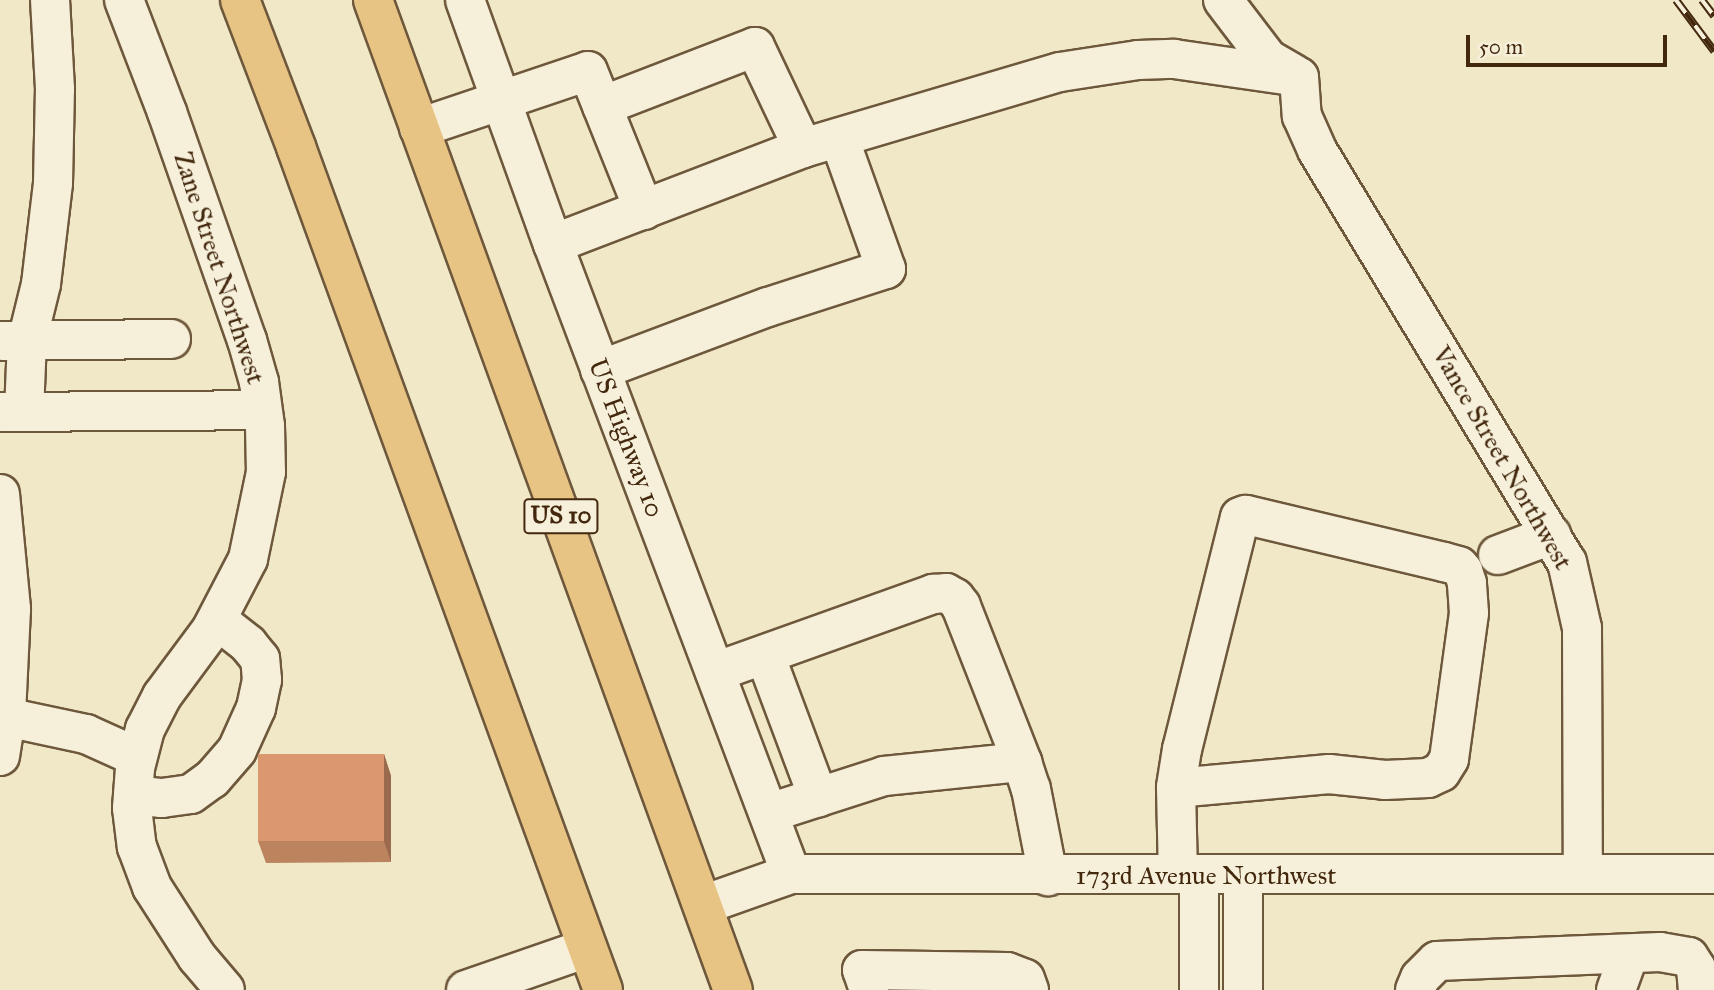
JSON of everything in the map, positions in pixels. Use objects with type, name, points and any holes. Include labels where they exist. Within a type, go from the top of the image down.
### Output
[{"type":"highway","points":[[240,0],[603,990]]},
{"type":"highway","name":"US 10","points":[[373,0],[733,990]]},
{"type":"street","points":[[50,0],[55,89],[53,183],[41,285],[13,341],[12,412],[262,410]]},
{"type":"street","name":"Zane Street Northwest","points":[[124,0],[167,112],[247,340],[262,410],[266,472],[248,559],[218,620],[162,696],[145,729],[137,757],[133,795],[137,848],[152,887],[197,957],[225,990]]},
{"type":"street","name":"US Highway 10","points":[[465,0],[600,370],[791,873]]},
{"type":"street","points":[[1223,0],[1268,59],[1299,77]]},
{"type":"street","points":[[602,106],[755,47],[803,148]]},
{"type":"street","points":[[553,244],[803,148],[1016,84],[1090,66],[1174,59],[1299,77]]},
{"type":"street","points":[[419,128],[588,71],[644,209]]},
{"type":"street","name":"Vance Street Northwest","points":[[1299,77],[1302,116],[1318,150],[1567,562],[1583,628],[1583,874]]},
{"type":"street","points":[[600,370],[768,307],[887,269],[839,138]]},
{"type":"street","points":[[13,341],[171,339]]},
{"type":"street","points":[[0,494],[11,609],[6,717],[0,757]]},
{"type":"street","points":[[1199,990],[1188,874],[1175,788],[1182,749],[1240,517],[1245,515],[1477,560],[1551,535]]},
{"type":"street","points":[[1175,788],[1329,774],[1385,780],[1428,778],[1441,772],[1449,759],[1469,613],[1467,583],[1477,560]]},
{"type":"street","points":[[715,672],[933,594],[946,593],[955,598],[961,606],[1031,789],[1048,876]]},
{"type":"street","points":[[133,795],[162,798],[191,794],[212,779],[242,740],[257,708],[262,680],[260,659],[248,644],[218,620]]},
{"type":"street","points":[[765,655],[818,797]]},
{"type":"street","points":[[6,717],[86,734],[137,757]]},
{"type":"street","points":[[769,813],[884,776],[994,762],[1021,762]]},
{"type":"street","name":"173rd Avenue Northwest","points":[[703,905],[791,873],[1048,876],[1714,874]]},
{"type":"street","points":[[1243,876],[1243,990]]},
{"type":"street","points":[[466,990],[587,948]]},
{"type":"street","points":[[1415,990],[1420,978],[1437,961],[1497,974],[1660,952],[1689,957],[1696,968],[1698,990]]},
{"type":"street","points":[[1616,990],[1629,955]]},
{"type":"street","points":[[869,990],[862,970],[947,981],[1007,972],[1025,979],[1029,990]]},
{"type":"building","points":[[258,754],[384,754],[384,841],[258,841]]},
{"type":"railway","points":[[1676,0],[1714,51]]},
{"type":"railway","points":[[1702,0],[1714,16]]}]
